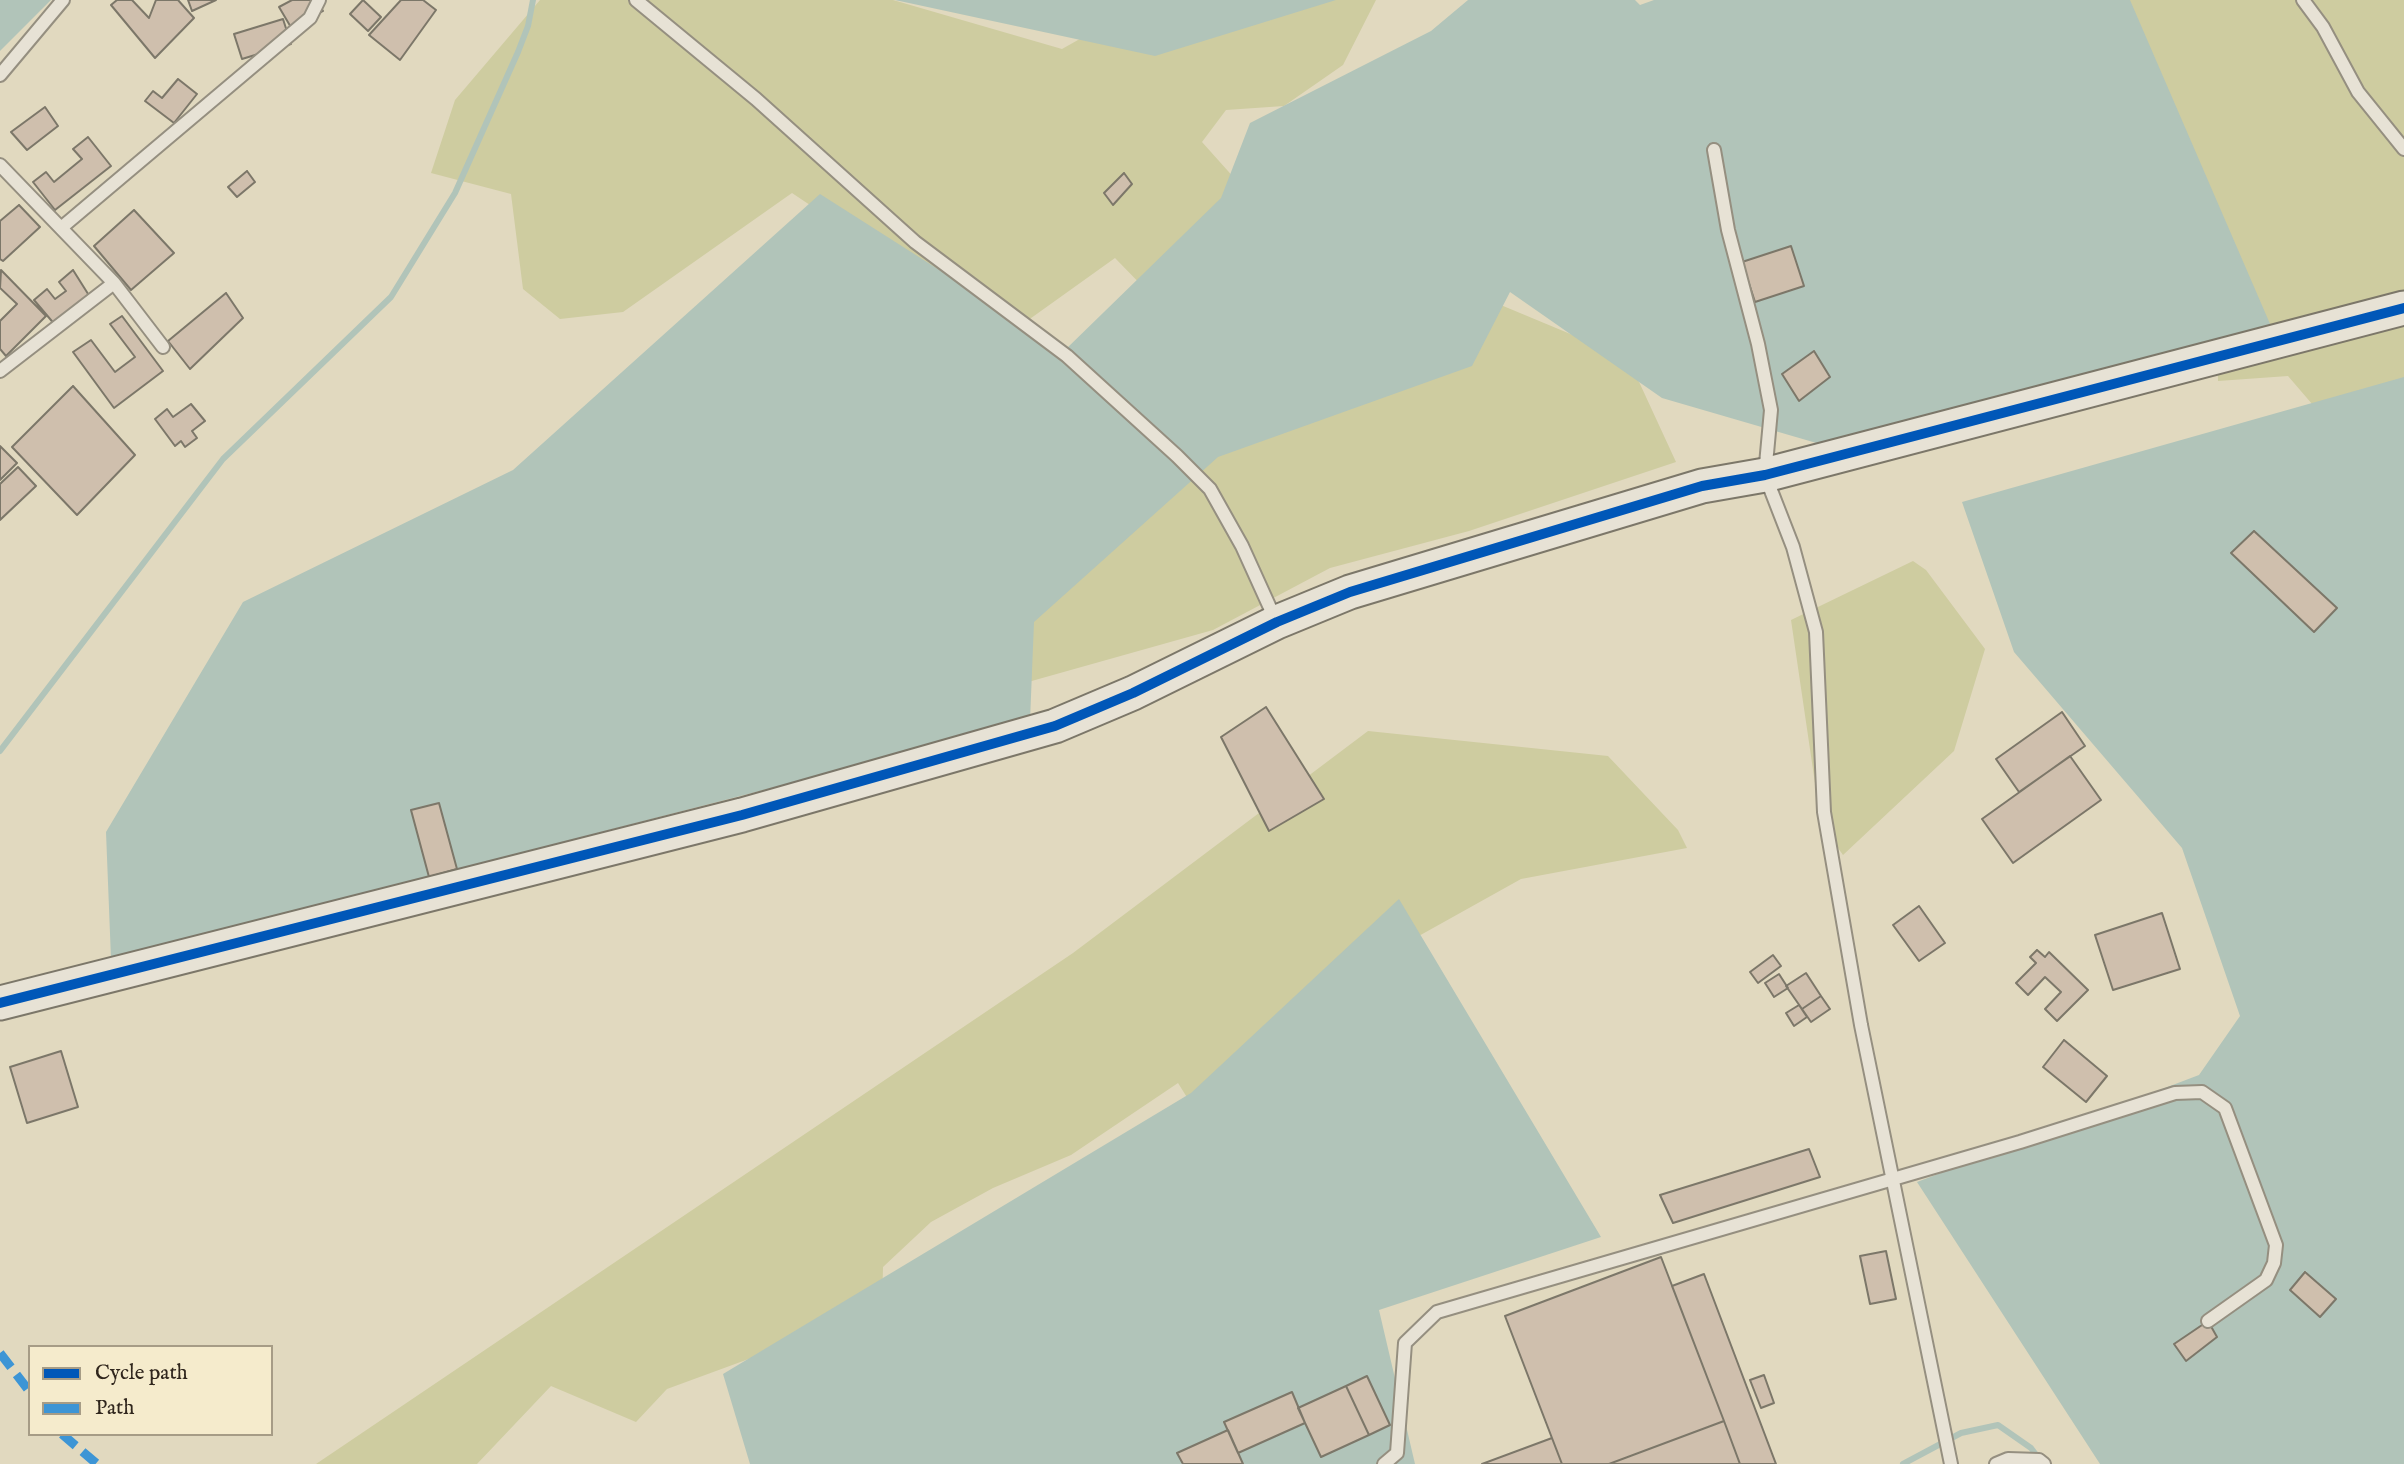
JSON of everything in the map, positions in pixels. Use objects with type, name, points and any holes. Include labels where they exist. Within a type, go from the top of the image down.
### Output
[{"type":"street","points":[[0,1003],[742,814],[1055,726],[1133,692],[1276,622],[1350,592],[1702,486],[1765,475],[2404,308]]},
{"type":"lane","points":[[0,75],[63,0]]},
{"type":"lane","points":[[61,228],[310,18],[319,0]]},
{"type":"lane","points":[[636,0],[756,99],[835,174],[915,242],[1067,356],[1177,456],[1210,489],[1242,546],[1276,622]]},
{"type":"lane","points":[[2303,0],[2323,27],[2358,92],[2404,149]]},
{"type":"lane","points":[[1714,150],[1728,230],[1758,344],[1771,410],[1765,475],[1793,547],[1816,632],[1824,812],[1893,1179],[1951,1464]]},
{"type":"lane","points":[[0,165],[114,282],[163,347]]},
{"type":"lane","points":[[0,370],[114,282]]},
{"type":"lane","points":[[1384,1464],[1397,1453],[1405,1343],[1437,1312],[1893,1179],[2175,1093],[2202,1093],[2225,1108],[2276,1245],[2274,1263],[2266,1280],[2208,1321]]},
{"type":"lane","points":[[1997,1464],[2008,1459],[2039,1460],[2044,1464]]},
{"type":"shaded area","points":[[0,0],[51,0],[0,51]]},
{"type":"shaded area","points":[[540,0],[893,0],[1062,49],[1149,0],[1376,0],[1343,65],[1284,106],[1226,110],[1202,142],[1364,323],[1484,298],[1628,358],[1676,462],[1469,531],[1330,568],[1213,630],[989,693],[1046,564],[1226,372],[1115,258],[1006,336],[792,193],[623,312],[560,319],[523,289],[511,194],[431,173],[455,100]]},
{"type":"shaded area","points":[[895,0],[1336,0],[1155,56]]},
{"type":"shaded area","points":[[1468,0],[1635,0],[1640,5],[1654,0],[2130,0],[2277,340],[1837,449],[1662,398],[1510,292],[1472,366],[1218,457],[1034,622],[1030,721],[111,959],[106,832],[243,602],[513,470],[820,194],[1065,350],[1221,198],[1250,123],[1431,31]]},
{"type":"shaded area","points":[[2072,0],[2404,0],[2404,511],[2288,376],[2218,381],[2217,329]]},
{"type":"shaded area","points":[[2404,377],[2404,1464],[2100,1464],[1917,1182],[2199,1075],[2240,1016],[2182,848],[2014,652],[1962,502]]},
{"type":"shaded area","points":[[1913,561],[1926,570],[1985,649],[1954,751],[1843,855],[1821,824],[1791,620]]},
{"type":"shaded area","points":[[1368,731],[1608,756],[1678,830],[1687,848],[1521,879],[1365,966],[1210,1134],[1178,1083],[1071,1155],[993,1188],[931,1222],[883,1267],[882,1310],[667,1389],[636,1422],[551,1386],[477,1464],[316,1464],[1073,953]]},
{"type":"shaded area","points":[[1399,899],[1601,1237],[1379,1310],[1415,1464],[750,1464],[723,1374],[1191,1093]]},
{"type":"building","points":[[117,0],[132,0],[149,18],[156,0],[178,0],[194,18],[155,58],[111,5]]},
{"type":"building","points":[[188,0],[216,0],[192,11]]},
{"type":"building","points":[[292,0],[316,0],[323,11],[292,29],[279,7]]},
{"type":"building","points":[[363,0],[381,17],[368,31],[350,14]]},
{"type":"building","points":[[401,0],[423,0],[436,10],[400,60],[369,35]]},
{"type":"building","points":[[283,19],[291,44],[242,59],[234,34]]},
{"type":"building","points":[[178,79],[197,94],[174,123],[145,101],[153,91],[162,98]]},
{"type":"building","points":[[45,107],[58,126],[27,150],[11,132]]},
{"type":"building","points":[[88,137],[111,166],[55,210],[33,182],[46,172],[54,182],[82,159],[73,149]]},
{"type":"building","points":[[247,171],[255,182],[237,197],[228,187]]},
{"type":"building","points":[[1124,173],[1132,184],[1113,205],[1104,193]]},
{"type":"building","points":[[19,205],[40,227],[3,261],[0,259],[0,221]]},
{"type":"building","points":[[134,210],[174,253],[131,290],[94,246]]},
{"type":"building","points":[[1791,246],[1804,286],[1755,302],[1742,262]]},
{"type":"building","points":[[1,270],[46,316],[6,356],[0,349],[0,321],[17,304],[0,288]]},
{"type":"building","points":[[73,270],[90,297],[56,326],[34,300],[47,289],[55,299],[66,291],[59,282]]},
{"type":"building","points":[[226,293],[243,318],[190,369],[168,341]]},
{"type":"building","points":[[122,316],[163,371],[114,408],[73,352],[91,340],[115,372],[135,357],[110,324]]},
{"type":"building","points":[[1814,351],[1830,377],[1799,401],[1782,374]]},
{"type":"building","points":[[73,386],[135,455],[77,515],[12,447]]},
{"type":"building","points":[[191,404],[205,421],[192,431],[197,438],[185,447],[181,441],[175,446],[155,419],[167,409],[173,417]]},
{"type":"building","points":[[0,446],[17,463],[0,480]]},
{"type":"building","points":[[18,467],[36,486],[0,520],[0,484]]},
{"type":"building","points":[[2254,531],[2337,608],[2314,632],[2231,553]]},
{"type":"building","points":[[1266,707],[1324,799],[1269,831],[1221,737]]},
{"type":"building","points":[[2062,712],[2085,746],[2019,792],[1996,759]]},
{"type":"building","points":[[2070,756],[2101,800],[2013,863],[1982,819]]},
{"type":"building","points":[[439,803],[457,869],[429,877],[411,810]]},
{"type":"building","points":[[1919,906],[1945,943],[1919,961],[1893,925]]},
{"type":"building","points":[[2162,913],[2180,969],[2113,990],[2095,935]]},
{"type":"building","points":[[2037,950],[2045,957],[2049,952],[2088,990],[2057,1021],[2045,1009],[2061,992],[2045,977],[2028,995],[2016,983],[2036,963],[2030,957]]},
{"type":"building","points":[[1773,955],[1781,966],[1758,983],[1750,972]]},
{"type":"building","points":[[1806,973],[1821,996],[1802,1009],[1786,986]]},
{"type":"building","points":[[1779,974],[1788,988],[1774,997],[1765,983]]},
{"type":"building","points":[[1821,996],[1830,1009],[1811,1022],[1802,1009]]},
{"type":"building","points":[[1799,1005],[1807,1017],[1794,1026],[1786,1013]]},
{"type":"building","points":[[2064,1040],[2107,1076],[2086,1102],[2043,1067]]},
{"type":"building","points":[[61,1051],[78,1107],[27,1123],[10,1067]]},
{"type":"building","points":[[1809,1149],[1820,1177],[1673,1223],[1660,1195]]},
{"type":"building","points":[[1886,1251],[1896,1299],[1870,1304],[1860,1256]]},
{"type":"building","points":[[1661,1257],[1724,1421],[1609,1464],[1562,1464],[1505,1316]]},
{"type":"building","points":[[2305,1272],[2336,1299],[2320,1317],[2290,1290]]},
{"type":"building","points":[[1704,1274],[1776,1464],[1740,1464],[1672,1286]]},
{"type":"building","points":[[2208,1321],[2217,1337],[2186,1361],[2174,1344]]},
{"type":"building","points":[[1764,1375],[1774,1403],[1761,1408],[1750,1380]]},
{"type":"building","points":[[1367,1376],[1390,1425],[1369,1435],[1346,1386]]},
{"type":"building","points":[[1346,1386],[1369,1435],[1321,1457],[1298,1408]]},
{"type":"building","points":[[1292,1392],[1305,1423],[1238,1453],[1224,1422]]},
{"type":"building","points":[[1724,1421],[1740,1464],[1609,1464]]},
{"type":"building","points":[[1228,1430],[1243,1464],[1183,1464],[1177,1453]]},
{"type":"building","points":[[1552,1438],[1562,1464],[1482,1464]]},
{"type":"waterway","points":[[0,751],[223,459],[391,297],[455,193],[518,52],[528,26],[533,0]]},
{"type":"waterway","points":[[1903,1464],[1961,1433],[1998,1425],[2031,1448],[2040,1460]]},
{"type":"marked path","points":[[0,1353],[28,1389]]},
{"type":"marked path","points":[[64,1436],[97,1464]]},
{"type":"cycle path","points":[[0,1003],[742,815],[1055,726],[1133,693],[1277,622],[1350,592],[1702,486],[1765,475],[2404,308]]}]
